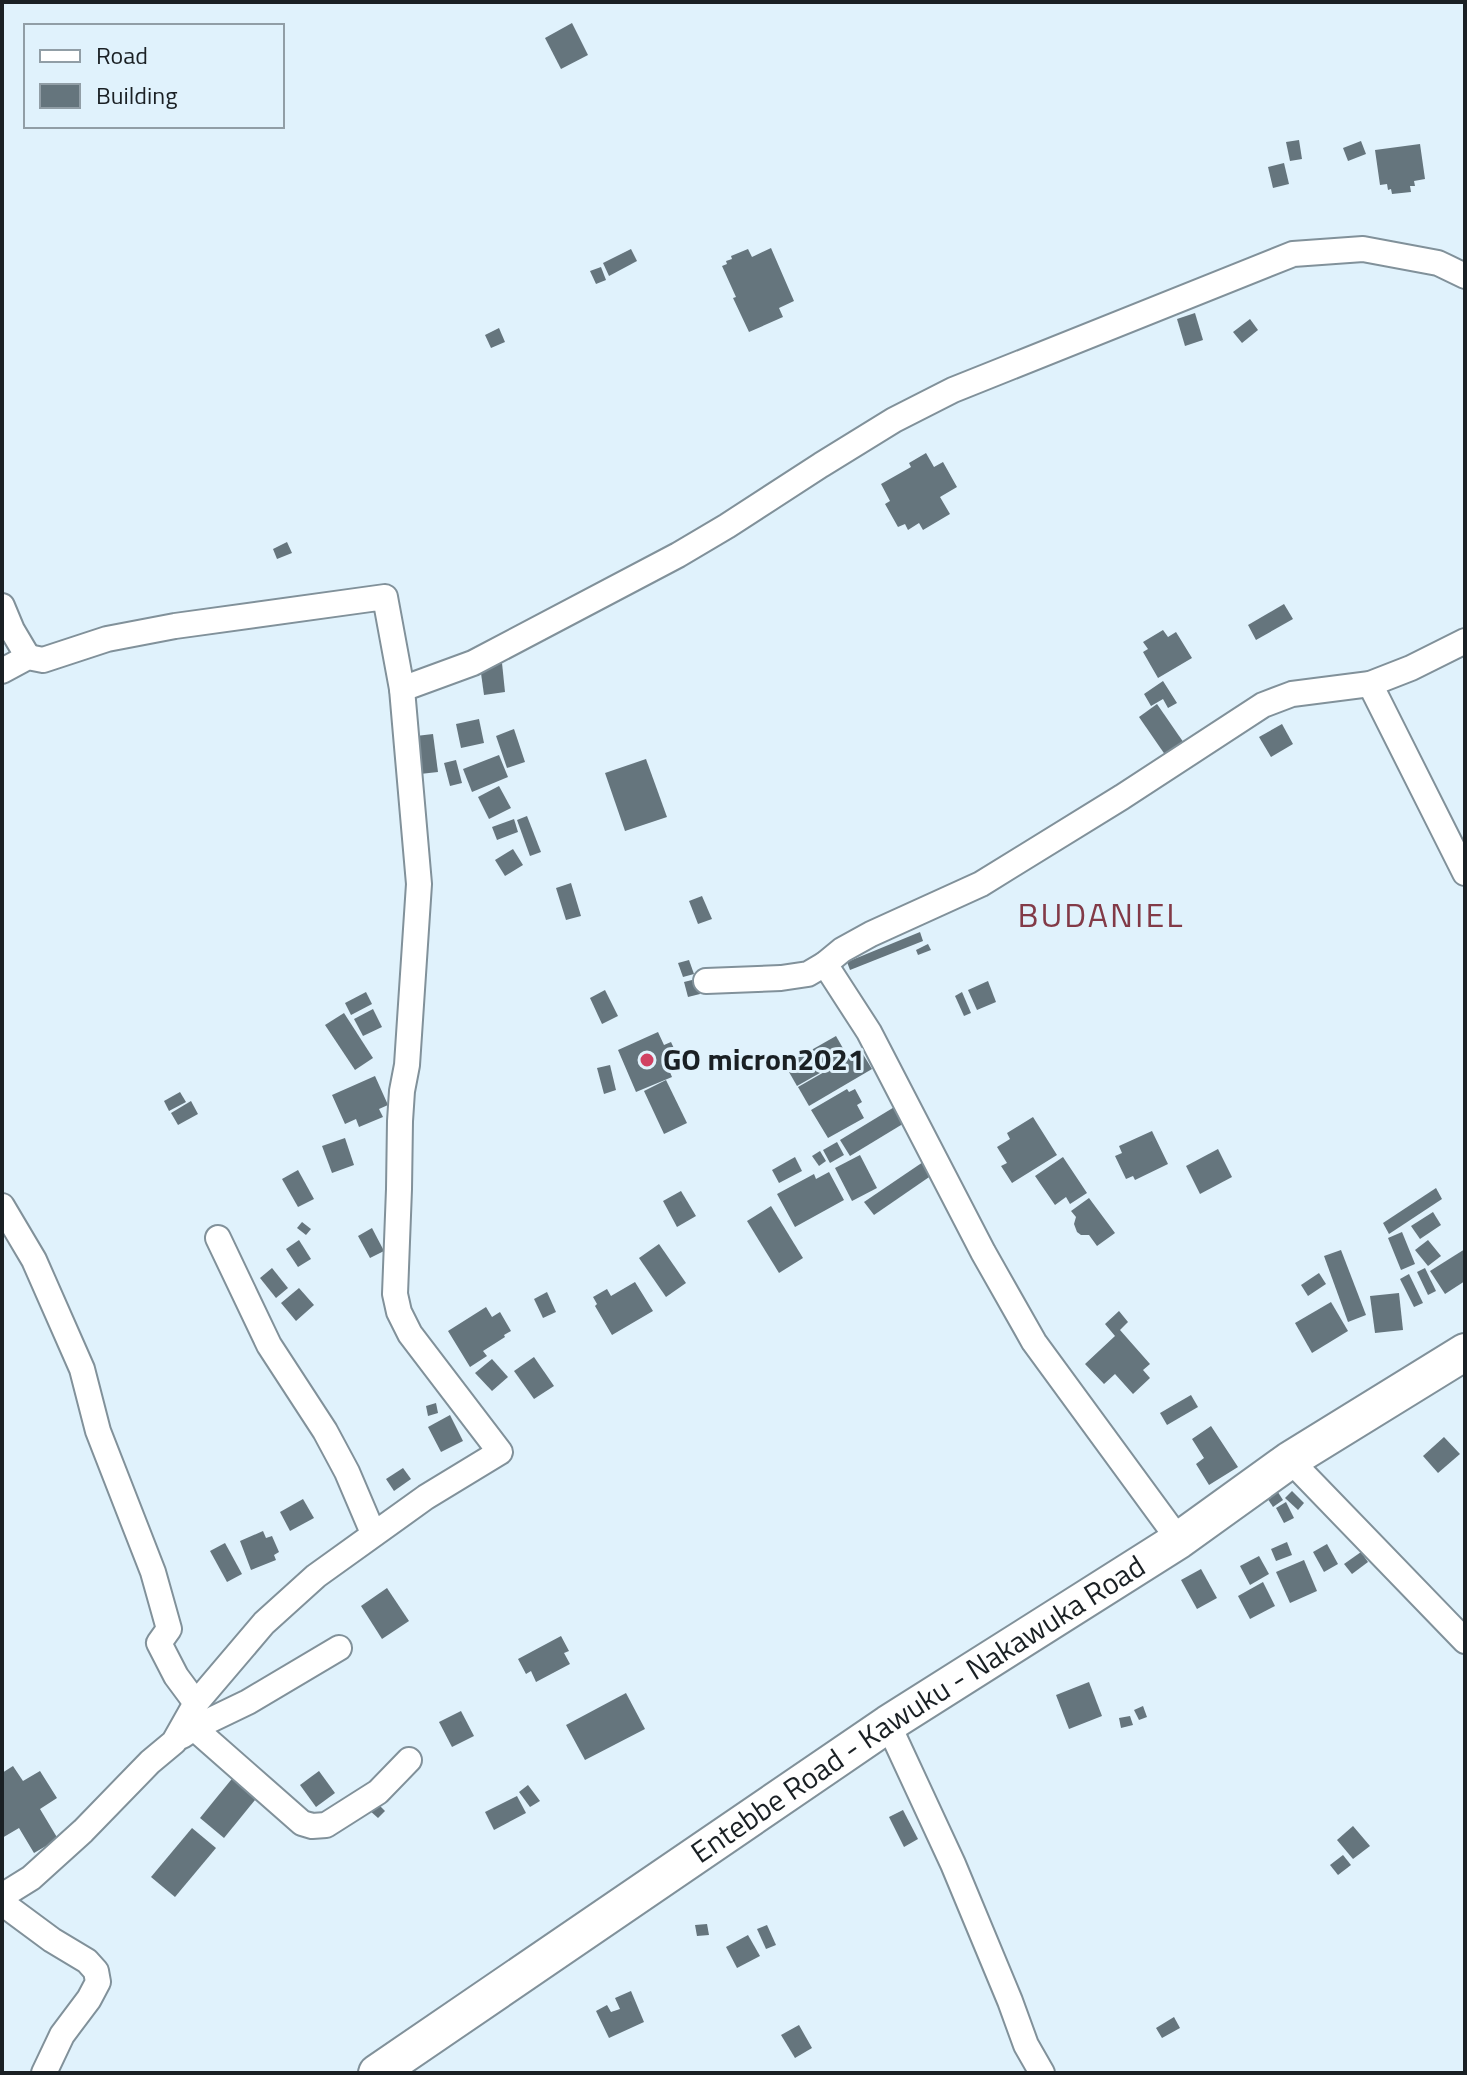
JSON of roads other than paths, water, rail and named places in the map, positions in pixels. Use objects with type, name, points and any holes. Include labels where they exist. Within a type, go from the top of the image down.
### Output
[{"type":"main road","name":"Entebbe Road - Kawuku - Nakawuka Road","points":[[377,2073],[888,1724],[1179,1540],[1290,1460],[1465,1352]]},
{"type":"street","points":[[402,689],[473,663],[642,575],[727,526],[894,420],[953,390],[1280,259],[1293,254],[1363,249],[1438,263],[1465,276]]},
{"type":"street","points":[[2,671],[28,657],[43,660],[107,639],[175,626],[385,597],[402,689],[419,884],[407,1065],[400,1121],[395,1294],[399,1312],[410,1334],[500,1452],[448,1482],[316,1576],[264,1623],[196,1703],[174,1742]]},
{"type":"street","points":[[2,606],[28,657]]},
{"type":"street","points":[[706,981],[808,974],[871,934],[981,884],[1263,705],[1292,694],[1370,684],[1465,641]]},
{"type":"street","points":[[1370,684],[1465,873]]},
{"type":"street","points":[[825,964],[869,1032],[1006,1295],[1034,1342],[1179,1540]]},
{"type":"street","points":[[2,1206],[34,1260],[82,1369],[98,1431],[153,1572],[169,1629],[159,1643],[176,1676],[196,1703]]},
{"type":"street","points":[[218,1238],[269,1345],[325,1431],[347,1472],[373,1533]]},
{"type":"street","points":[[1290,1460],[1465,1641]]},
{"type":"street","points":[[2,1896],[31,1878],[174,1742],[339,1648]]},
{"type":"street","points":[[888,1724],[953,1864],[1026,2045],[1042,2073]]},
{"type":"street","points":[[194,1728],[302,1823],[312,1826],[326,1825],[378,1792],[409,1760]]},
{"type":"street","points":[[2,1903],[87,1961],[96,1971],[98,1982],[62,2035],[44,2073]]},
{"type":"place","name":"GO micron2021","points":[[647,1060]]},
{"type":"district","name":"BUDANIEL","points":[[1101,915]]}]
